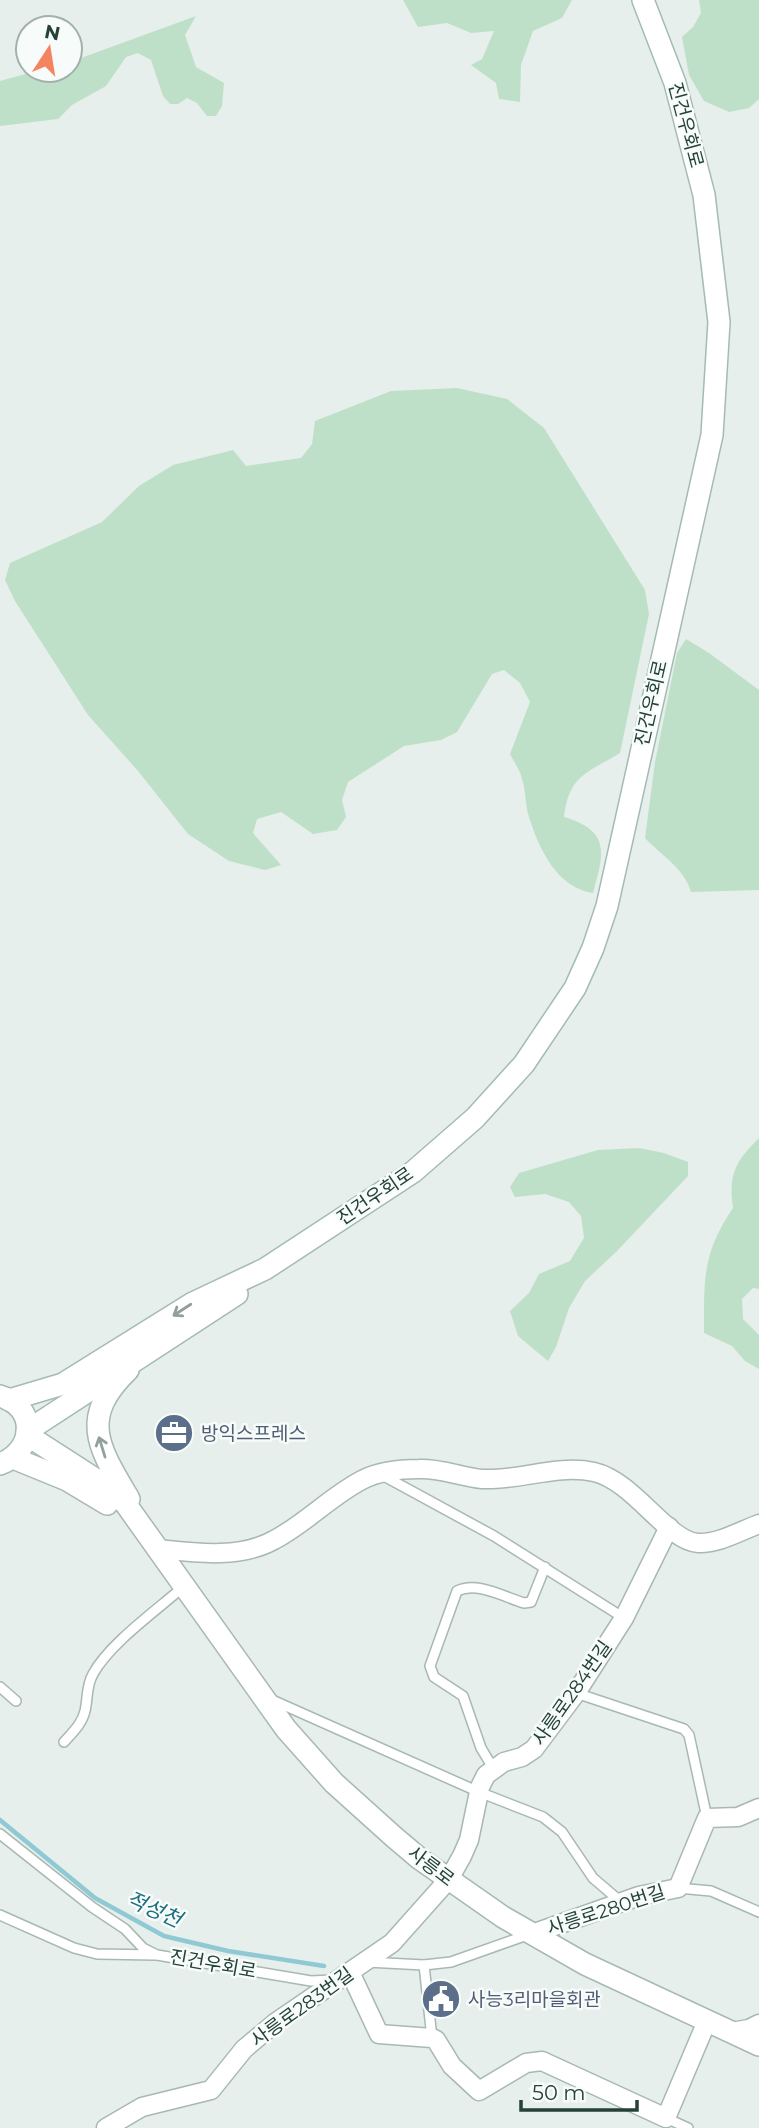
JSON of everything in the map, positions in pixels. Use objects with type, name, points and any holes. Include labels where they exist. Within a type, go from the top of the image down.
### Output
[{"type":"main road","name":"진건우회로","points":[[4,1398],[63,1384],[193,1303],[265,1269],[413,1172],[475,1118],[524,1064],[575,988],[593,948],[607,906],[710,447],[718,365],[719,322],[704,195],[675,83],[643,0]]},
{"type":"main road","name":"진건우회로","points":[[27,1433],[251,1284],[265,1269]]},
{"type":"main road","points":[[142,1356],[112,1385],[103,1401],[98,1427],[101,1450],[159,1549]]},
{"type":"main road","points":[[4,1398],[23,1413],[27,1433],[22,1449],[6,1461]]},
{"type":"main road","name":"사릉로","points":[[27,1433],[103,1483],[125,1503],[286,1729],[334,1783],[394,1837],[449,1879],[532,1934],[585,1964],[759,2045]]},
{"type":"main road","name":"사릉로","points":[[6,1461],[67,1480],[102,1499],[133,1529],[159,1549]]},
{"type":"street","points":[[159,1549],[209,1553],[255,1548],[274,1541],[362,1480],[379,1474],[422,1469],[482,1479],[558,1471],[593,1472],[622,1485],[682,1537],[699,1543],[712,1542],[759,1524]]},
{"type":"street","name":"사릉로284번길","points":[[493,1768],[534,1749],[576,1693],[625,1618],[669,1527]]},
{"type":"street","points":[[449,1879],[469,1840],[479,1792],[486,1775],[493,1768]]},
{"type":"street","points":[[707,1818],[738,1817],[759,1808]]},
{"type":"street","name":"사릉로280번길","points":[[532,1934],[621,1902],[660,1890],[678,1888],[707,1818]]},
{"type":"street","name":"사릉로283번길","points":[[106,2128],[142,2107],[211,2090],[234,2061],[260,2035],[296,2007],[392,1942],[449,1879]]},
{"type":"street","points":[[352,1971],[379,2034],[436,2040],[452,2066],[479,2091],[526,2063],[542,2061],[666,2118],[707,2021]]},
{"type":"street","points":[[732,2032],[759,2024]]},
{"type":"lane","points":[[379,1474],[495,1536],[625,1618]]},
{"type":"lane","points":[[493,1768],[481,1748],[463,1696],[434,1677],[430,1666],[457,1591],[465,1587],[475,1587],[524,1603],[531,1602],[545,1567]]},
{"type":"lane","points":[[64,1742],[80,1722],[94,1672],[108,1654],[185,1586]]},
{"type":"lane","points":[[0,1687],[16,1701]]},
{"type":"lane","points":[[576,1693],[684,1728],[688,1735],[707,1818]]},
{"type":"lane","points":[[261,1695],[479,1792],[523,1808],[554,1824],[593,1878],[621,1902]]},
{"type":"lane","name":"진건우회로","points":[[0,1834],[92,1907],[125,1929],[143,1948],[157,1955],[311,1981],[352,1971],[451,1962],[475,1956],[532,1934]]},
{"type":"lane","points":[[678,1888],[711,1891],[759,1912]]},
{"type":"lane","points":[[0,1915],[74,1948],[97,1954],[157,1955]]},
{"type":"lane","points":[[424,1965],[432,2038]]},
{"type":"lane","points":[[666,2118],[688,2128]]},
{"type":"green space","points":[[403,0],[572,0],[562,18],[533,31],[521,65],[520,102],[499,99],[496,83],[471,65],[482,59],[494,31],[471,33],[447,23],[418,27]]},
{"type":"green space","points":[[699,0],[759,0],[759,99],[749,108],[729,112],[704,101],[689,75],[682,37],[693,27],[701,13]]},
{"type":"green space","points":[[196,16],[185,35],[196,67],[224,83],[222,106],[216,116],[207,116],[197,103],[187,98],[178,104],[170,104],[163,96],[151,60],[138,53],[126,57],[106,86],[72,105],[58,119],[0,126],[0,81],[14,77],[14,84],[84,84],[84,57]]},
{"type":"green space","points":[[457,388],[507,399],[544,428],[645,590],[649,614],[620,753],[582,777],[570,792],[566,803],[564,817],[590,829],[600,845],[600,866],[593,893],[569,884],[560,875],[544,854],[533,829],[521,776],[510,754],[530,702],[520,683],[504,670],[492,674],[457,732],[441,740],[404,746],[348,782],[342,800],[346,817],[337,830],[313,834],[281,812],[257,819],[253,833],[281,865],[265,870],[229,861],[188,834],[138,771],[88,715],[15,601],[5,580],[10,563],[102,522],[139,486],[173,465],[233,450],[246,466],[301,458],[312,444],[315,421],[391,391]]},
{"type":"green space","points":[[686,639],[759,690],[759,890],[691,892],[684,876],[645,838],[655,762],[677,653]]},
{"type":"green space","points":[[759,1138],[759,1289],[753,1288],[742,1299],[743,1319],[759,1335],[759,1369],[745,1361],[732,1346],[704,1333],[704,1314],[707,1268],[715,1239],[733,1208],[733,1177],[739,1161]]},
{"type":"green space","points":[[639,1148],[688,1162],[688,1176],[585,1281],[569,1308],[556,1347],[548,1361],[518,1336],[510,1311],[529,1293],[539,1274],[570,1261],[584,1238],[581,1216],[569,1202],[545,1194],[515,1197],[510,1187],[519,1173],[598,1150]]},
{"type":"waterway","name":"적성천","points":[[0,1820],[95,1898],[164,1936],[228,1951],[324,1966]]},
{"type":"place","name":"방익스프레스","points":[[174,1433]]},
{"type":"place","name":"사능3리마을회관","points":[[441,1999]]}]
